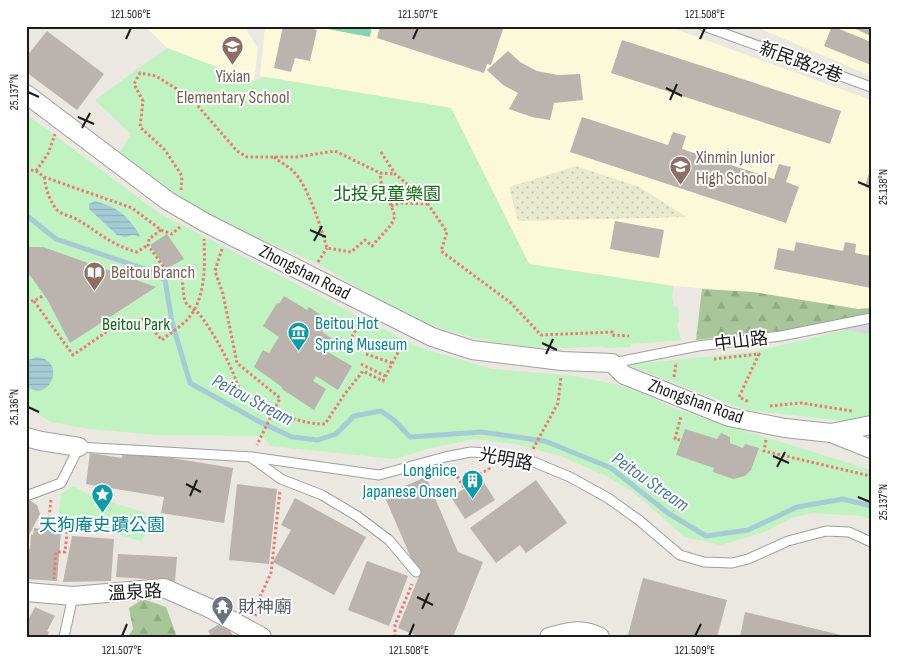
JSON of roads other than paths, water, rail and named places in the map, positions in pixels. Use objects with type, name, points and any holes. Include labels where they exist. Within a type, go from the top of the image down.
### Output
[{"type":"street","name":"Zhongshan Road","points":[[26,94],[168,201],[206,223],[432,337],[472,350],[562,361],[612,363],[624,375],[729,417],[786,428],[831,433],[871,448]]},
{"type":"street","points":[[831,433],[870,425]]},
{"type":"street","points":[[26,436],[41,442],[79,447]]},
{"type":"street","name":"溫泉路","points":[[26,592],[73,596],[164,588],[209,608],[262,637]]},
{"type":"street","points":[[549,637],[573,630],[589,631],[600,637]]},
{"type":"lane","name":"新民路22巷","points":[[704,26],[871,87]]},
{"type":"lane","name":"中山路","points":[[612,363],[698,346],[781,336],[871,318]]},
{"type":"lane","name":"光明路","points":[[79,447],[252,457],[379,475],[470,452],[490,453],[529,460],[570,477],[608,498],[680,555],[704,562],[732,563],[748,559],[788,541],[826,531],[849,532],[871,542]]},
{"type":"lane","points":[[26,496],[61,483],[79,447]]},
{"type":"lane","points":[[252,457],[281,479],[322,495],[357,516],[389,540],[416,572]]},
{"type":"lane","points":[[64,637],[73,596]]},
{"type":"water","points":[[95,201],[122,213],[132,223],[140,236],[125,237],[117,235],[89,209],[89,204]]},
{"type":"water","points":[[36,357],[46,360],[51,365],[53,372],[48,386],[42,390],[35,390],[26,386],[26,361]]},
{"type":"waterway","name":"Peitou Stream","points":[[26,215],[56,239],[151,271],[165,280],[172,322],[190,383],[258,421],[292,437],[318,440],[336,434],[354,416],[381,411],[394,420],[410,437],[481,432],[545,441],[611,468],[668,513],[706,536],[748,530],[797,507],[843,499],[871,506]]},
{"type":"place","name":"Yixian Elementary School","points":[[233,65]]},
{"type":"place","name":"Xinmin Junior High School","points":[[680,186]]},
{"type":"place","name":"Beitou Branch","points":[[95,291]]},
{"type":"place","name":"Beitou Hot Spring Museum","points":[[299,352]]},
{"type":"place","name":"Longnice Japanese Onsen","points":[[473,499]]},
{"type":"place","name":"天狗庵史蹟公園","points":[[102,514]]},
{"type":"place","name":"財神廟","points":[[222,626]]},
{"type":"park label","name":"北投兒童樂園","points":[[387,194]]},
{"type":"park label","name":"Beitou Park","points":[[136,324]]}]
